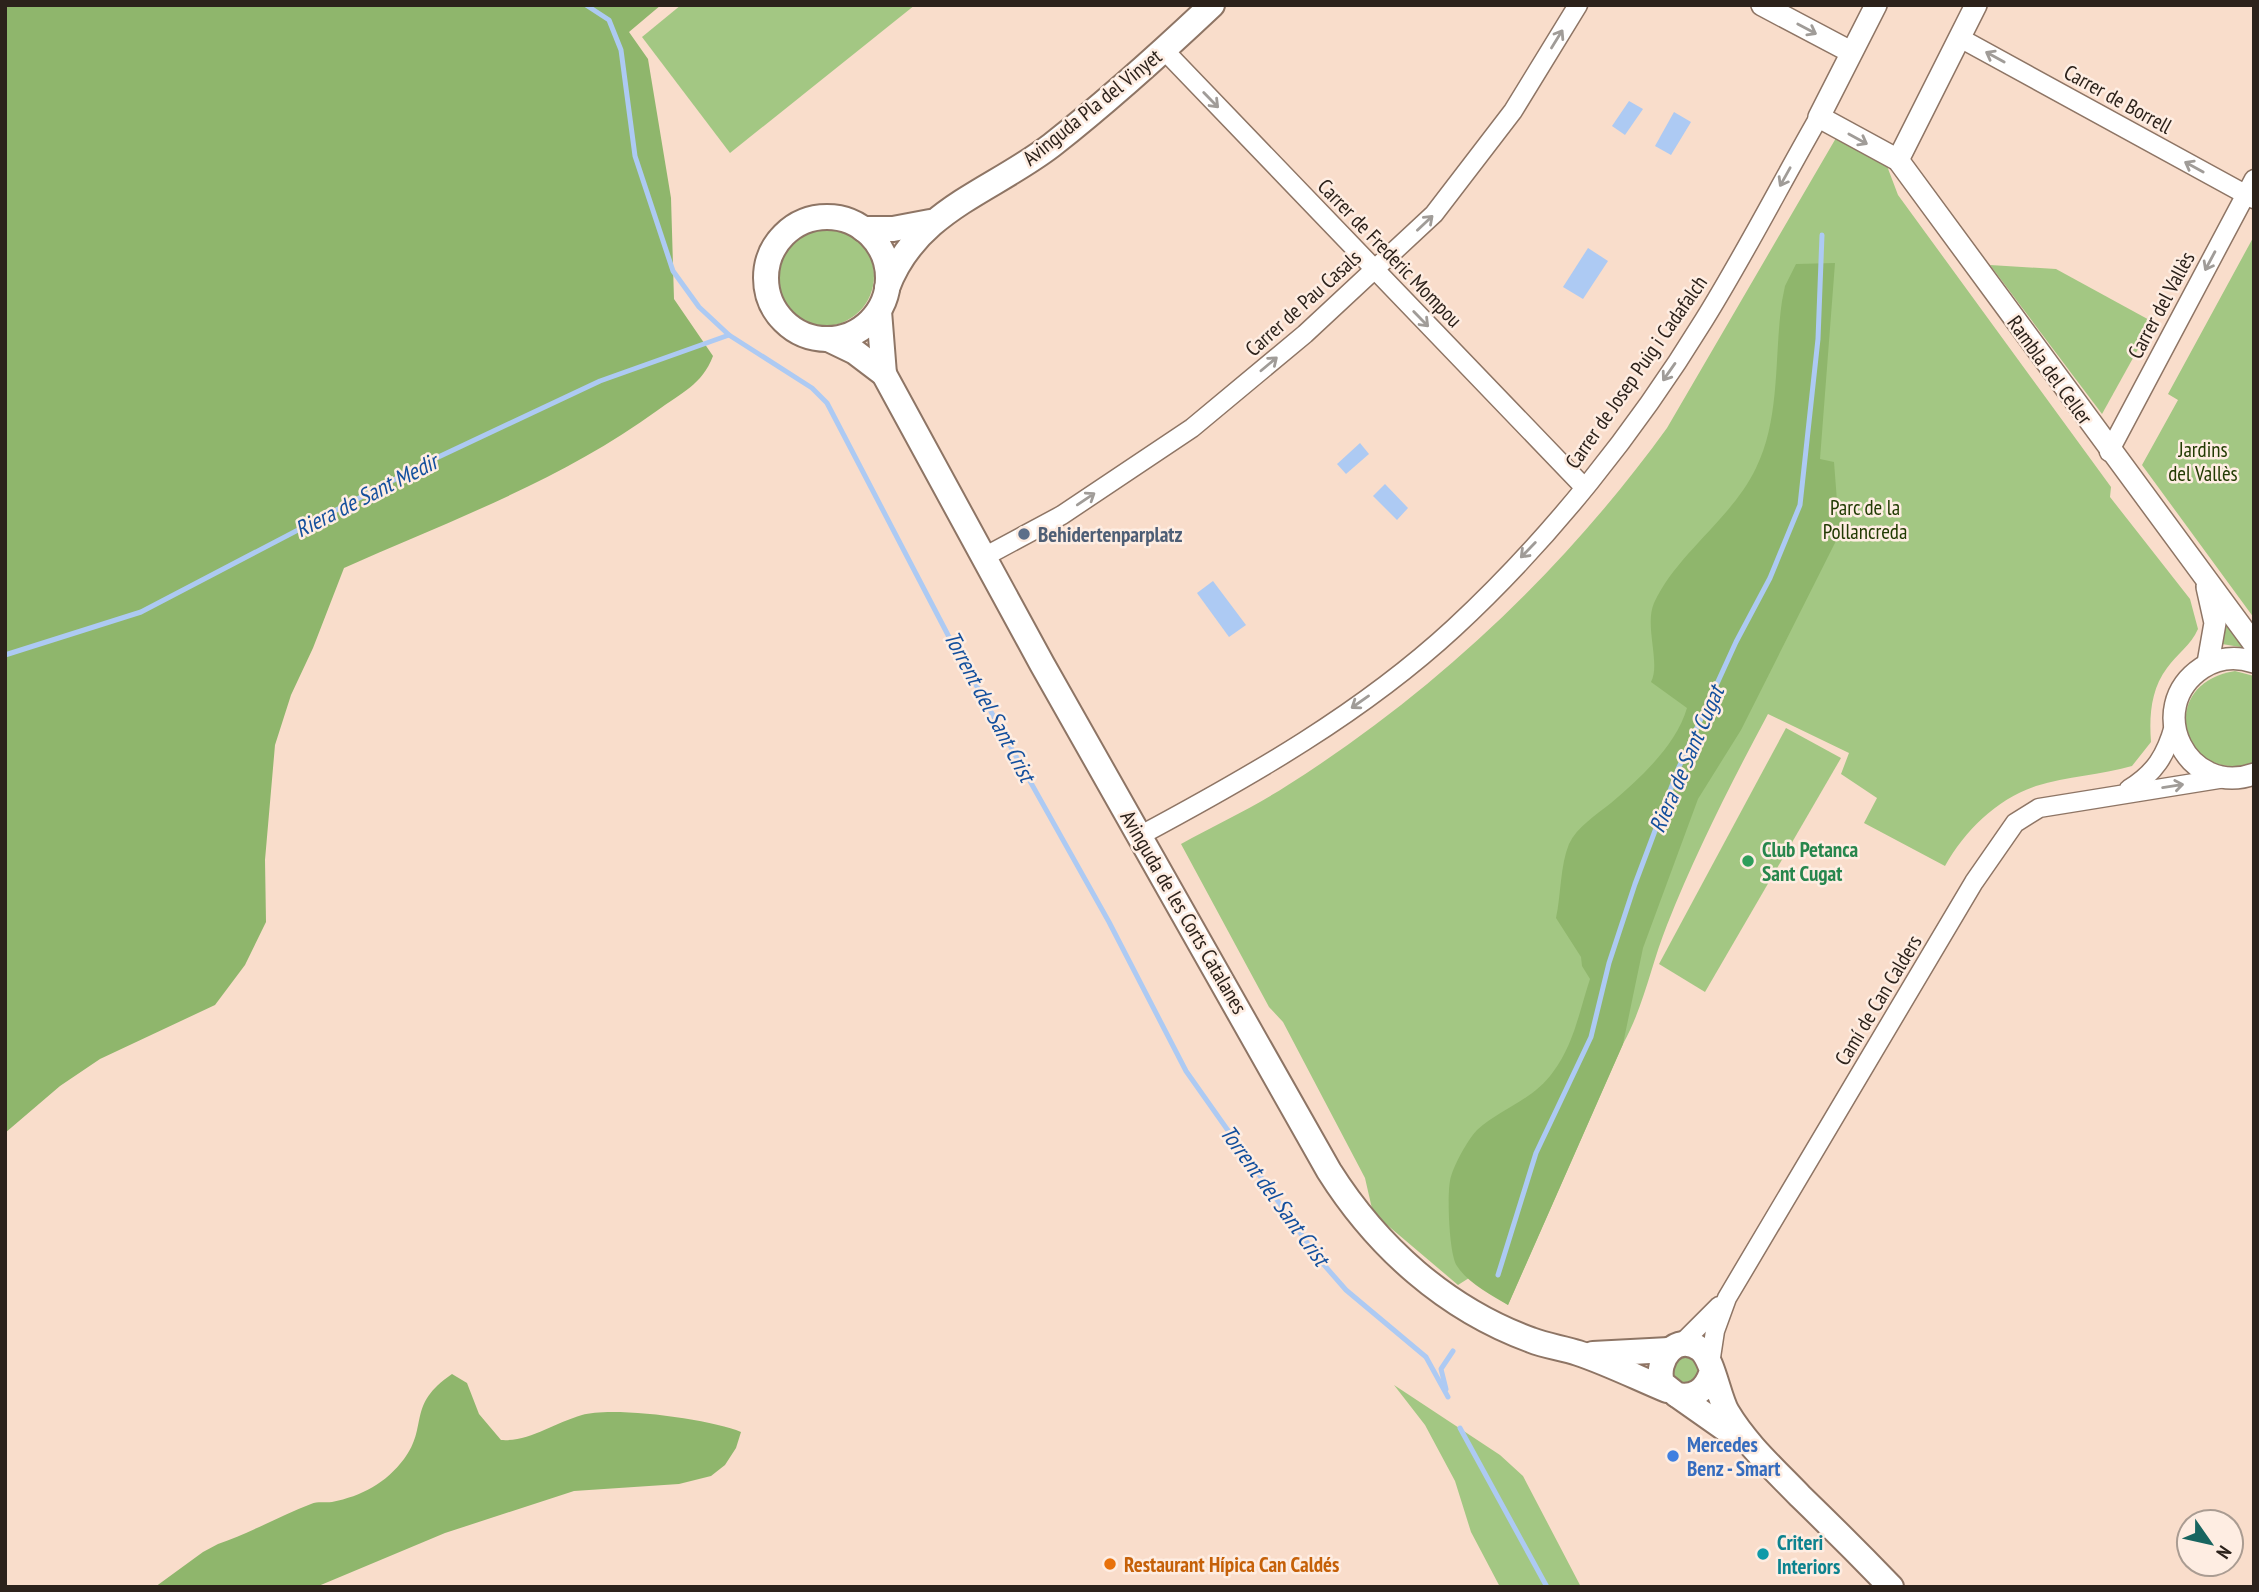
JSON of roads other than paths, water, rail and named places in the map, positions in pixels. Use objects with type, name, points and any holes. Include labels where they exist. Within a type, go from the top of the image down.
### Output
[{"type":"main road","name":"Avinguda Pla del Vinyet","points":[[883,300],[899,261],[930,222],[1049,147],[1164,50],[1212,5]]},
{"type":"main road","points":[[832,216],[863,229],[886,259],[883,300],[859,331],[842,338],[828,339],[799,331],[785,322],[774,309],[767,294],[767,260],[785,231],[816,217],[832,216]]},
{"type":"main road","name":"Avinguda Pla del Vinyet","points":[[863,229],[892,229],[930,222]]},
{"type":"main road","name":"Avinguda de les Corts Catalanes","points":[[883,300],[884,374]]},
{"type":"main road","name":"Avinguda de les Corts Catalanes","points":[[828,339],[855,352],[884,374],[1329,1171],[1363,1221],[1412,1269],[1462,1305],[1532,1341],[1579,1353],[1672,1393],[1750,1446],[1891,1587]]},
{"type":"main road","points":[[1692,1345],[1699,1349],[1711,1369],[1701,1391],[1693,1396],[1672,1393],[1659,1374],[1660,1365],[1674,1348],[1692,1345]]},
{"type":"main road","name":"Avinguda de les Corts Catalanes","points":[[1579,1353],[1614,1355],[1674,1348]]},
{"type":"main road","name":"Avinguda de les Corts Catalanes","points":[[1711,1369],[1727,1411],[1750,1446]]},
{"type":"street","name":"Carrer de Pau Casals","points":[[984,557],[1062,515],[1192,428],[1305,334],[1434,214],[1513,111],[1578,5]]},
{"type":"street","points":[[1762,5],[1851,52]]},
{"type":"street","points":[[1819,117],[1876,5]]},
{"type":"street","points":[[1898,160],[1976,5]]},
{"type":"street","name":"Carrer de Borrell","points":[[1959,38],[2251,191]]},
{"type":"street","name":"Carrer de Frederic Mompou","points":[[1164,50],[1584,487]]},
{"type":"street","name":"Rambla del Celler","points":[[1819,117],[1898,160],[2109,452],[2203,579],[2219,594],[2254,644]]},
{"type":"street","name":"Carrer de Josep Puig i Cadafalch","points":[[1141,835],[1283,757],[1375,691],[1454,628],[1541,537],[1632,425],[1704,321],[1819,117]]},
{"type":"street","name":"Carrer del Vallès","points":[[2109,452],[2251,191]]},
{"type":"street","name":"Rambla del Celler","points":[[2203,579],[2212,598],[2215,623],[2208,663]]},
{"type":"street","points":[[2254,663],[2226,659],[2208,663],[2192,674],[2180,689],[2174,707],[2174,726],[2179,745],[2191,761],[2207,772],[2238,777],[2254,794]]},
{"type":"street","name":"Camí de Can Calders","points":[[2121,794],[2151,776],[2168,748],[2174,726]]},
{"type":"street","name":"Camí de Can Calders","points":[[1711,1369],[1715,1331],[1727,1298],[2000,841],[2015,823],[2039,808],[2238,777]]},
{"type":"street","name":"Camí de Can Calders","points":[[1674,1348],[1727,1298]]},
{"type":"water","points":[[1629,101],[1643,109],[1625,135],[1612,126]]},
{"type":"water","points":[[1674,112],[1691,122],[1671,155],[1655,146]]},
{"type":"water","points":[[1588,248],[1608,261],[1583,299],[1563,287]]},
{"type":"water","points":[[1360,443],[1369,454],[1346,474],[1337,464]]},
{"type":"water","points":[[1385,484],[1408,508],[1397,520],[1373,496]]},
{"type":"water","points":[[1213,581],[1246,625],[1229,637],[1197,593]]},
{"type":"waterway","name":"Torrent del Sant Crist","points":[[586,5],[609,20],[621,50],[635,156],[673,271],[699,307],[729,335],[812,388],[827,403],[948,635],[1109,922],[1186,1071],[1318,1258],[1346,1290],[1426,1357],[1448,1397]]},
{"type":"waterway","name":"Riera de Sant Cugat","points":[[1498,1275],[1536,1153],[1591,1037],[1609,963],[1679,767],[1736,642],[1770,578],[1800,505],[1818,339],[1822,235]]},
{"type":"waterway","name":"Riera de Sant Medir","points":[[5,655],[141,612],[432,460],[600,381],[729,335]]},
{"type":"waterway","name":"Riera de Sant Cugat","points":[[1446,1389],[1441,1369],[1453,1351]]},
{"type":"waterway","name":"Riera de Sant Cugat","points":[[1460,1428],[1547,1587]]},
{"type":"place","name":"Behidertenparplatz","points":[[1024,534]]},
{"type":"place","name":"Club Petanca Sant Cugat","points":[[1748,861]]},
{"type":"place","name":"Mercedes Benz - Smart","points":[[1673,1456]]},
{"type":"place","name":"Criteri Interiors","points":[[1763,1554]]},
{"type":"place","name":"Restaurant Hípica Can Caldés","points":[[1110,1564]]},
{"type":"park label","name":"Jardins del Vallès","points":[[2203,461]]},
{"type":"park label","name":"Parc de la Pollancreda","points":[[1865,519]]}]
